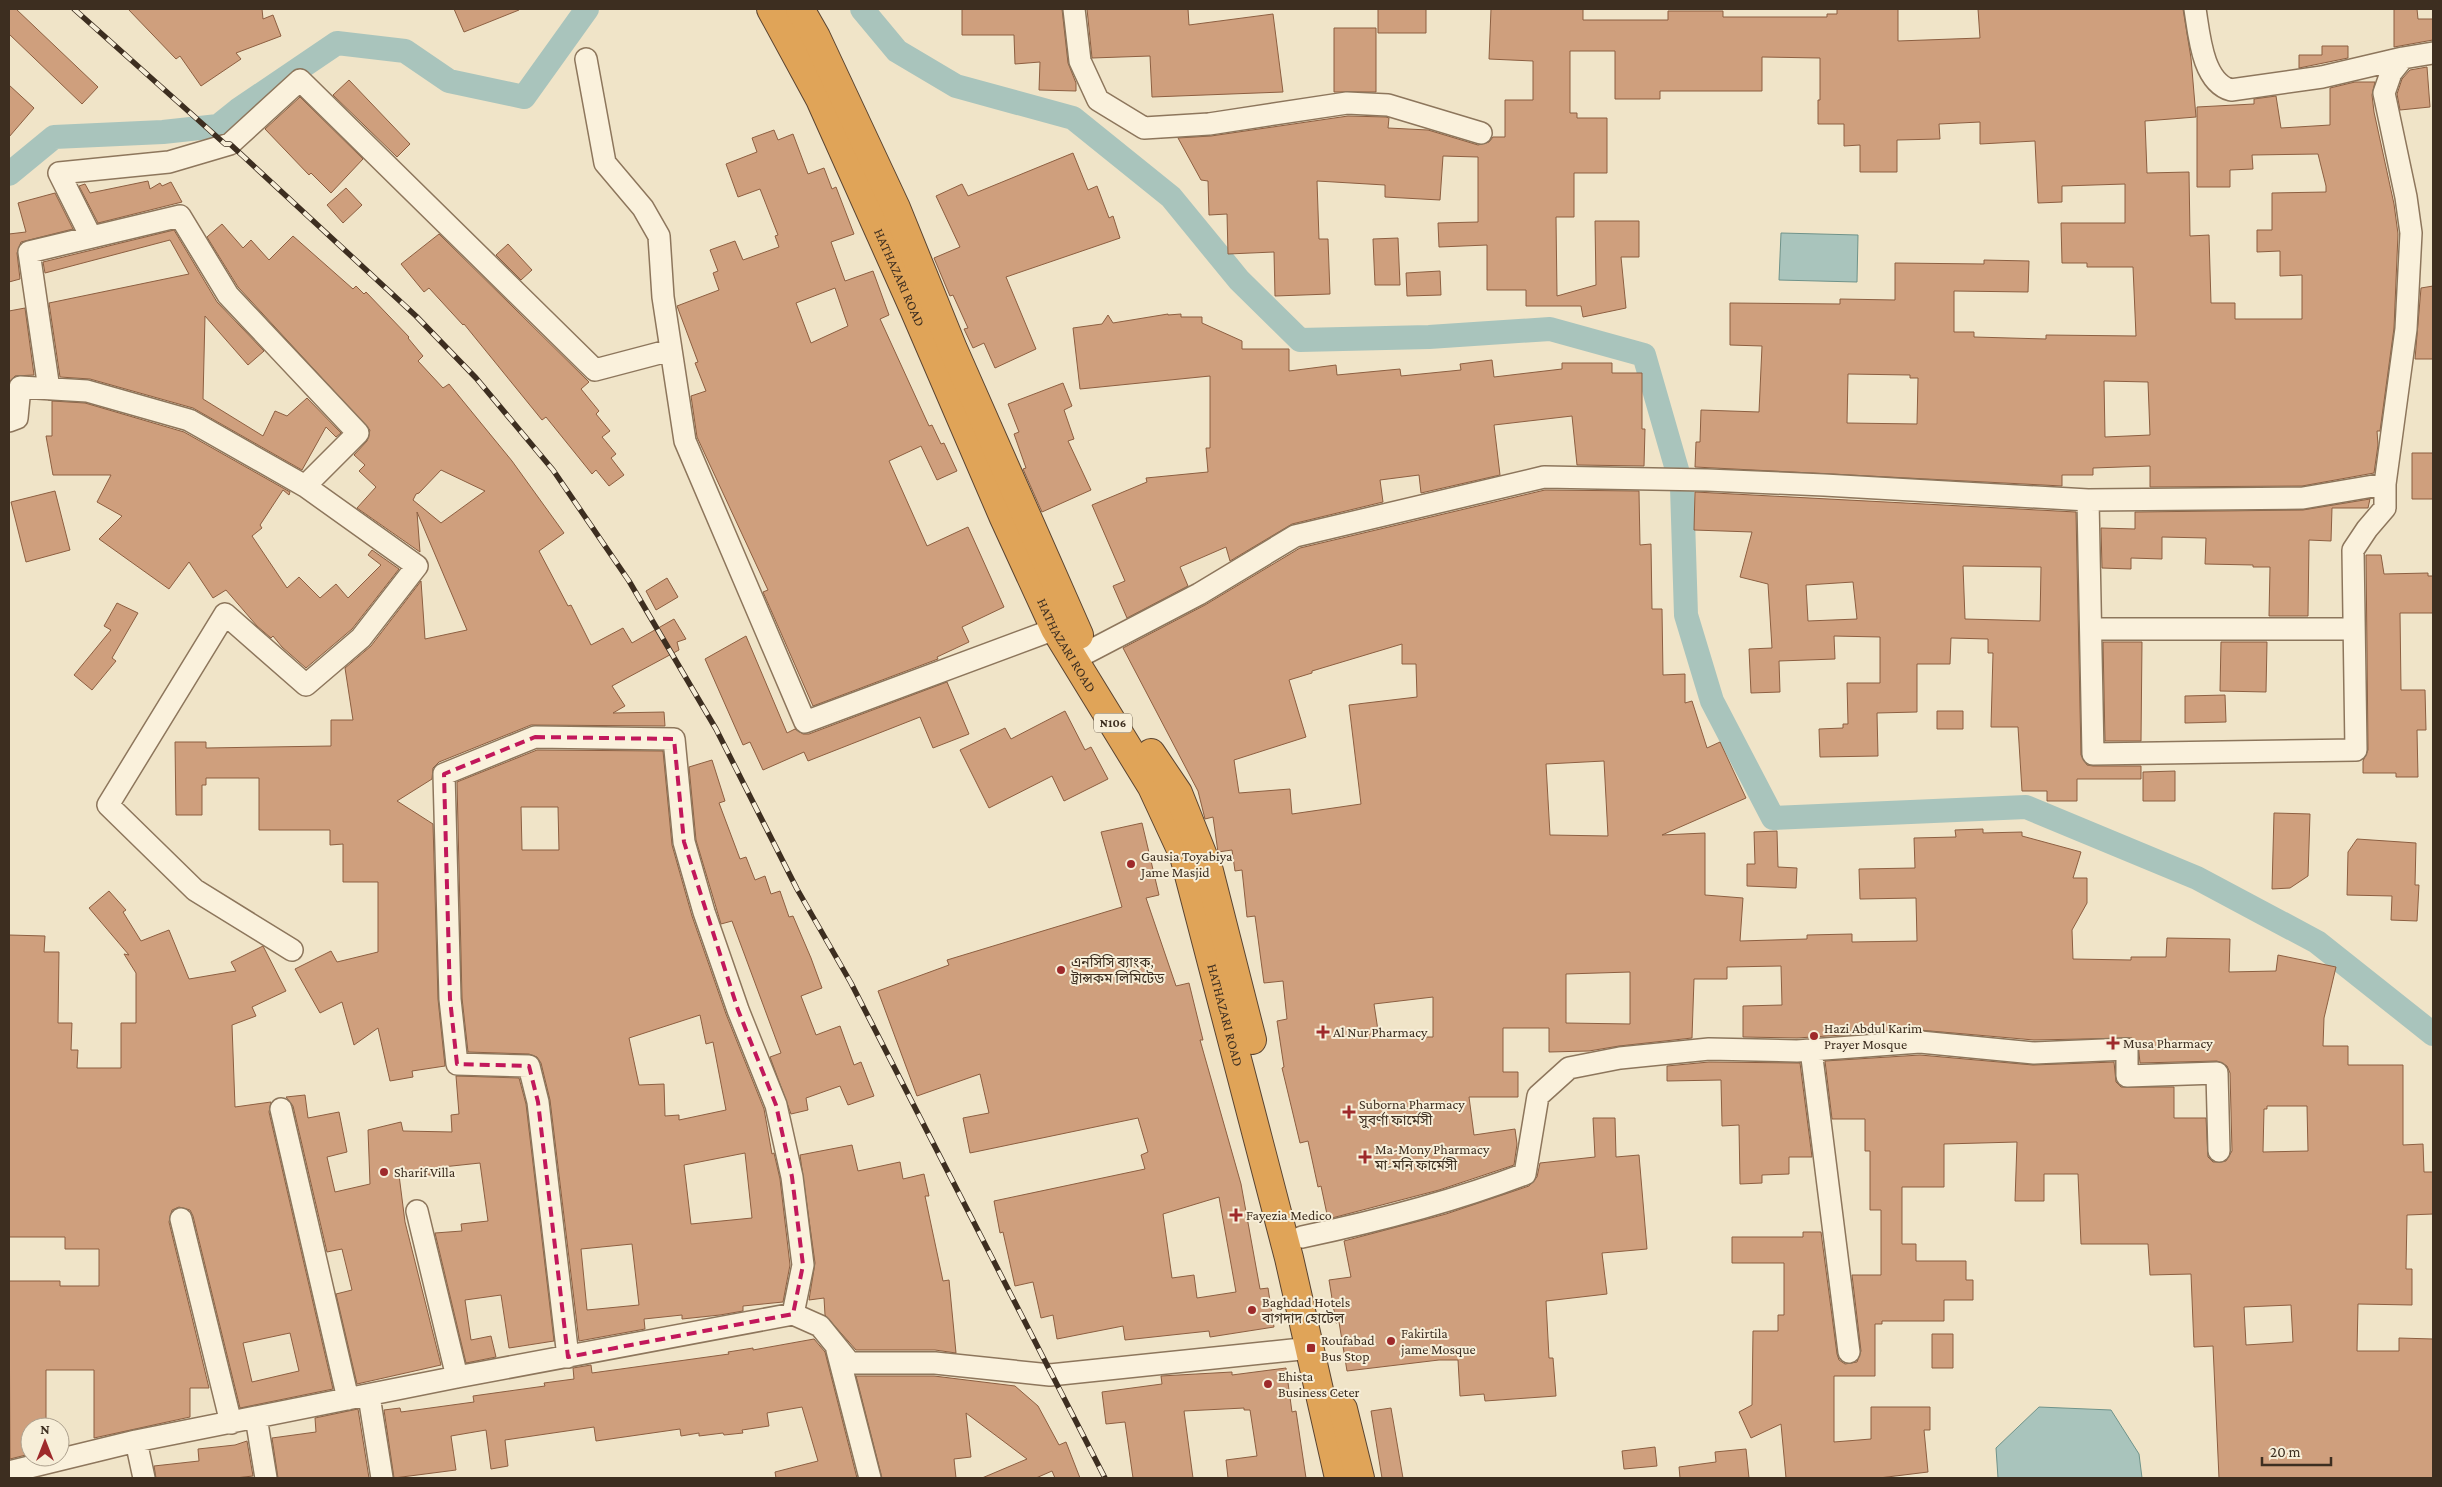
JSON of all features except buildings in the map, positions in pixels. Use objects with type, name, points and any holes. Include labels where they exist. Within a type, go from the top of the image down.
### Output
[{"type":"highway","name":"HATHAZARI ROAD","points":[[771,9],[820,99],[914,308],[1004,518],[1055,628],[1152,787],[1184,856],[1311,1348],[1339,1478]]},
{"type":"highway","name":"HATHAZARI ROAD","points":[[800,9],[816,38],[896,208],[953,349],[1073,624],[1112,695],[1178,793],[1209,871],[1302,1237],[1360,1478]]},
{"type":"street","points":[[1074,9],[1080,61],[1098,100],[1144,128],[1209,124],[1347,103],[1388,105],[1481,133]]},
{"type":"street","points":[[2195,9],[2204,58],[2214,79],[2221,86],[2231,90],[2322,76],[2433,52]]},
{"type":"street","points":[[2088,500],[2092,754],[2356,750],[2353,550],[2367,529],[2385,508],[2385,484],[2406,329],[2410,233],[2406,197],[2384,93],[2391,74],[2403,58]]},
{"type":"street","points":[[586,60],[605,163],[643,208],[659,236],[663,297],[685,441],[805,722],[1055,628]]},
{"type":"street","points":[[91,237],[58,173],[169,162],[230,144],[300,80],[595,370],[671,350]]},
{"type":"street","points":[[49,389],[29,252],[180,216],[228,295],[358,433],[305,486]]},
{"type":"street","points":[[9,421],[17,418],[20,387],[87,391],[189,420],[305,486],[418,566],[361,638],[306,685],[225,614],[108,805],[195,890],[292,950]]},
{"type":"street","points":[[1088,652],[1199,594],[1295,536],[1544,477],[1707,480],[2088,500],[2303,498],[2385,484]]},
{"type":"street","points":[[2091,629],[2353,628]]},
{"type":"street","points":[[568,1357],[538,1102],[528,1066],[457,1064],[450,999],[444,774],[535,737],[674,739],[684,842],[704,912],[738,1010],[776,1106],[792,1177],[803,1266],[793,1314]]},
{"type":"street","points":[[1302,1237],[1396,1217],[1468,1196],[1525,1174],[1538,1096],[1569,1068],[1620,1058],[1709,1049],[1811,1050],[1920,1042],[2034,1053],[2127,1049],[2127,1076],[2217,1073],[2219,1151]]},
{"type":"street","points":[[1811,1050],[1849,1352]]},
{"type":"street","points":[[281,1109],[382,1478]]},
{"type":"street","points":[[417,1211],[457,1376]]},
{"type":"street","points":[[180,1219],[231,1423]]},
{"type":"street","points":[[9,1472],[136,1441],[457,1376],[793,1314],[820,1326],[850,1363],[935,1363],[1050,1375],[1311,1348]]},
{"type":"street","points":[[836,1346],[870,1478]]},
{"type":"street","points":[[256,1417],[266,1478]]},
{"type":"street","points":[[136,1441],[144,1478]]},
{"type":"highlighted area","points":[[535,737],[674,739],[684,842],[738,1010],[776,1105],[792,1177],[803,1265],[793,1314],[568,1357],[538,1102],[529,1066],[457,1064],[450,999],[444,774]]},
{"type":"water","points":[[1781,233],[1858,235],[1857,282],[1779,280]]},
{"type":"water","points":[[2039,1407],[2111,1410],[2139,1454],[2142,1478],[1998,1478],[1996,1448]]},
{"type":"waterway","points":[[9,174],[54,137],[163,132],[218,126],[238,110],[337,43],[405,51],[449,81],[524,97],[587,9]]},
{"type":"waterway","points":[[862,9],[897,51],[956,86],[1073,118],[1171,197],[1239,280],[1300,340],[1429,337],[1550,329],[1644,355],[1682,487],[1686,615],[1712,701],[1773,818],[2026,807],[2197,878],[2317,942],[2433,1034]]},
{"type":"railway","points":[[74,9],[225,144],[230,144],[416,316],[476,378],[553,470],[629,581],[716,729],[797,889],[851,983],[1105,1478]]},
{"type":"place","name":"Gausia Toyabiya Jame Masjid","points":[[1131,864]]},
{"type":"place","name":"এনসিসি ব্যাংক, ট্রান্সকম লিমিটেড","points":[[1061,970]]},
{"type":"place","name":"Al Nur Pharmacy","points":[[1323,1032]]},
{"type":"place","name":"Hazi Abdul Karim Prayer Mosque","points":[[1814,1036]]},
{"type":"place","name":"Musa Pharmacy","points":[[2113,1043]]},
{"type":"place","name":"Suborna Pharmacy সুবর্ণা ফার্মেসী","points":[[1349,1112]]},
{"type":"place","name":"Ma-Mony Pharmacy মা-মনি ফার্মেসী","points":[[1365,1157]]},
{"type":"place","name":"Sharif Villa","points":[[384,1172]]},
{"type":"place","name":"Fayezia Medico","points":[[1236,1215]]},
{"type":"place","name":"Baghdad Hotels বাগদাদ হোটেল","points":[[1252,1310]]},
{"type":"place","name":"Fakirtila jame Mosque","points":[[1391,1341]]},
{"type":"place","name":"Roufabad Bus Stop","points":[[1311,1348]]},
{"type":"place","name":"Ehista Business Ceter","points":[[1268,1384]]}]
